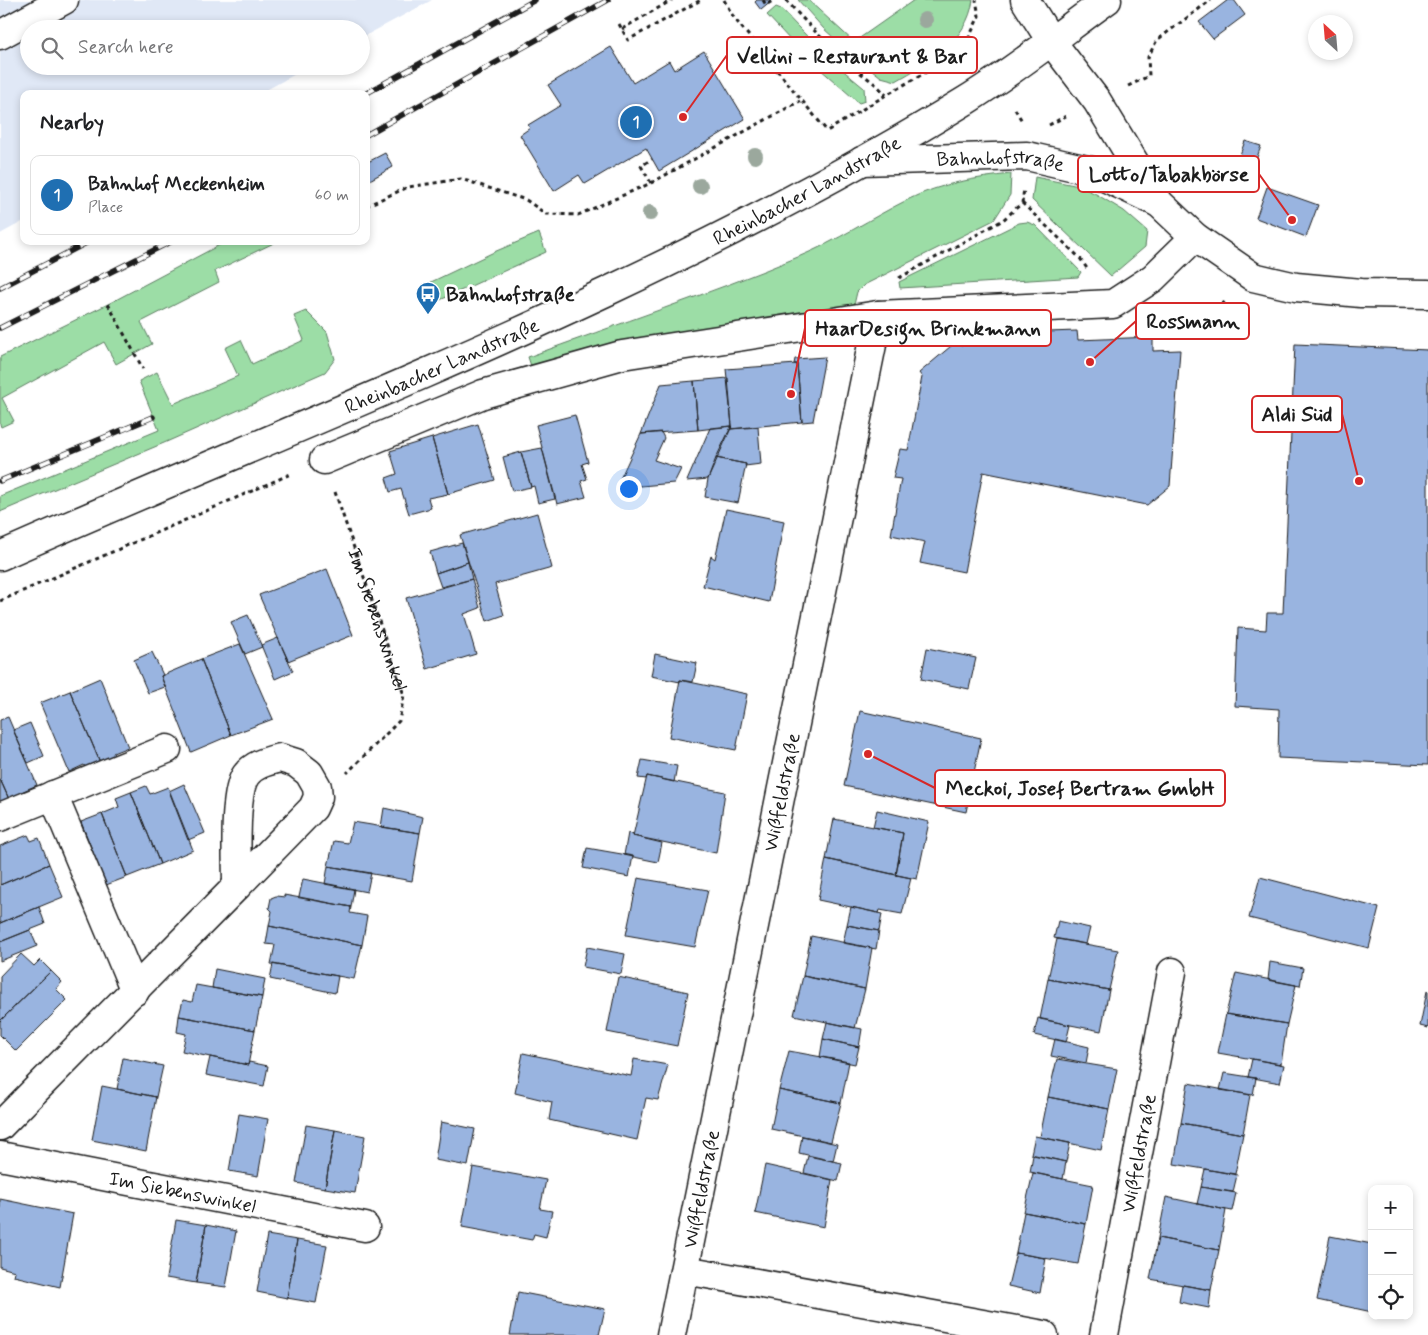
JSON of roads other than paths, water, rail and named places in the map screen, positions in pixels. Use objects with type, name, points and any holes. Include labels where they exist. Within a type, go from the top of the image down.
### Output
[{"type":"street","points":[[27,20],[64,0]]},
{"type":"street","name":"Bahnhofstraße","points":[[1025,0],[1051,41],[1097,101],[1159,202],[1195,237],[1253,277],[1296,287],[1361,293],[1428,294]]},
{"type":"street","name":"Rheinbacher Landstraße","points":[[0,556],[374,396],[545,320],[730,231],[862,161],[965,101],[1107,0]]},
{"type":"street","points":[[0,35],[20,24]]},
{"type":"street","name":"Bahnhofstraße","points":[[862,161],[1027,156],[1092,171],[1159,202]]},
{"type":"street","points":[[324,460],[482,394],[622,355],[878,315],[1113,304],[1153,278],[1195,237]]},
{"type":"street","name":"Wißfeldstraße","points":[[671,1335],[878,315]]},
{"type":"street","points":[[0,817],[167,748]]},
{"type":"street","points":[[0,1126],[135,991],[314,808],[318,797],[317,787],[309,773],[296,763],[280,758],[262,762],[247,773],[240,786],[237,886]]},
{"type":"street","points":[[53,795],[135,991]]},
{"type":"street","name":"Wißfeldstraße","points":[[1104,1335],[1172,972]]},
{"type":"street","name":"Im Siebenswinkel","points":[[0,1156],[365,1227]]},
{"type":"street","name":"Wißfeldstraße","points":[[685,1270],[1044,1335]]},
{"type":"railway","points":[[370,91],[535,0]]},
{"type":"railway","points":[[370,133],[608,0]]},
{"type":"railway","points":[[0,288],[82,245]]},
{"type":"railway","points":[[0,328],[164,245]]},
{"type":"railway","points":[[0,481],[153,417]]},
{"type":"place","name":"Vellini - Restaurant & Bar","points":[[683,117]]},
{"type":"place","name":"Bahnhof Meckenheim","points":[[636,122]]},
{"type":"place","name":"Lotto/Tabakbörse","points":[[1292,220]]},
{"type":"place","name":"Bahnhofstraße","points":[[428,315]]},
{"type":"place","name":"Rossmann","points":[[1090,362]]},
{"type":"place","name":"HaarDesign Brinkmann","points":[[791,394]]},
{"type":"place","name":"Aldi Süd","points":[[1359,481]]},
{"type":"place","name":"Meckoi, Josef Bertram GmbH","points":[[868,754]]}]
